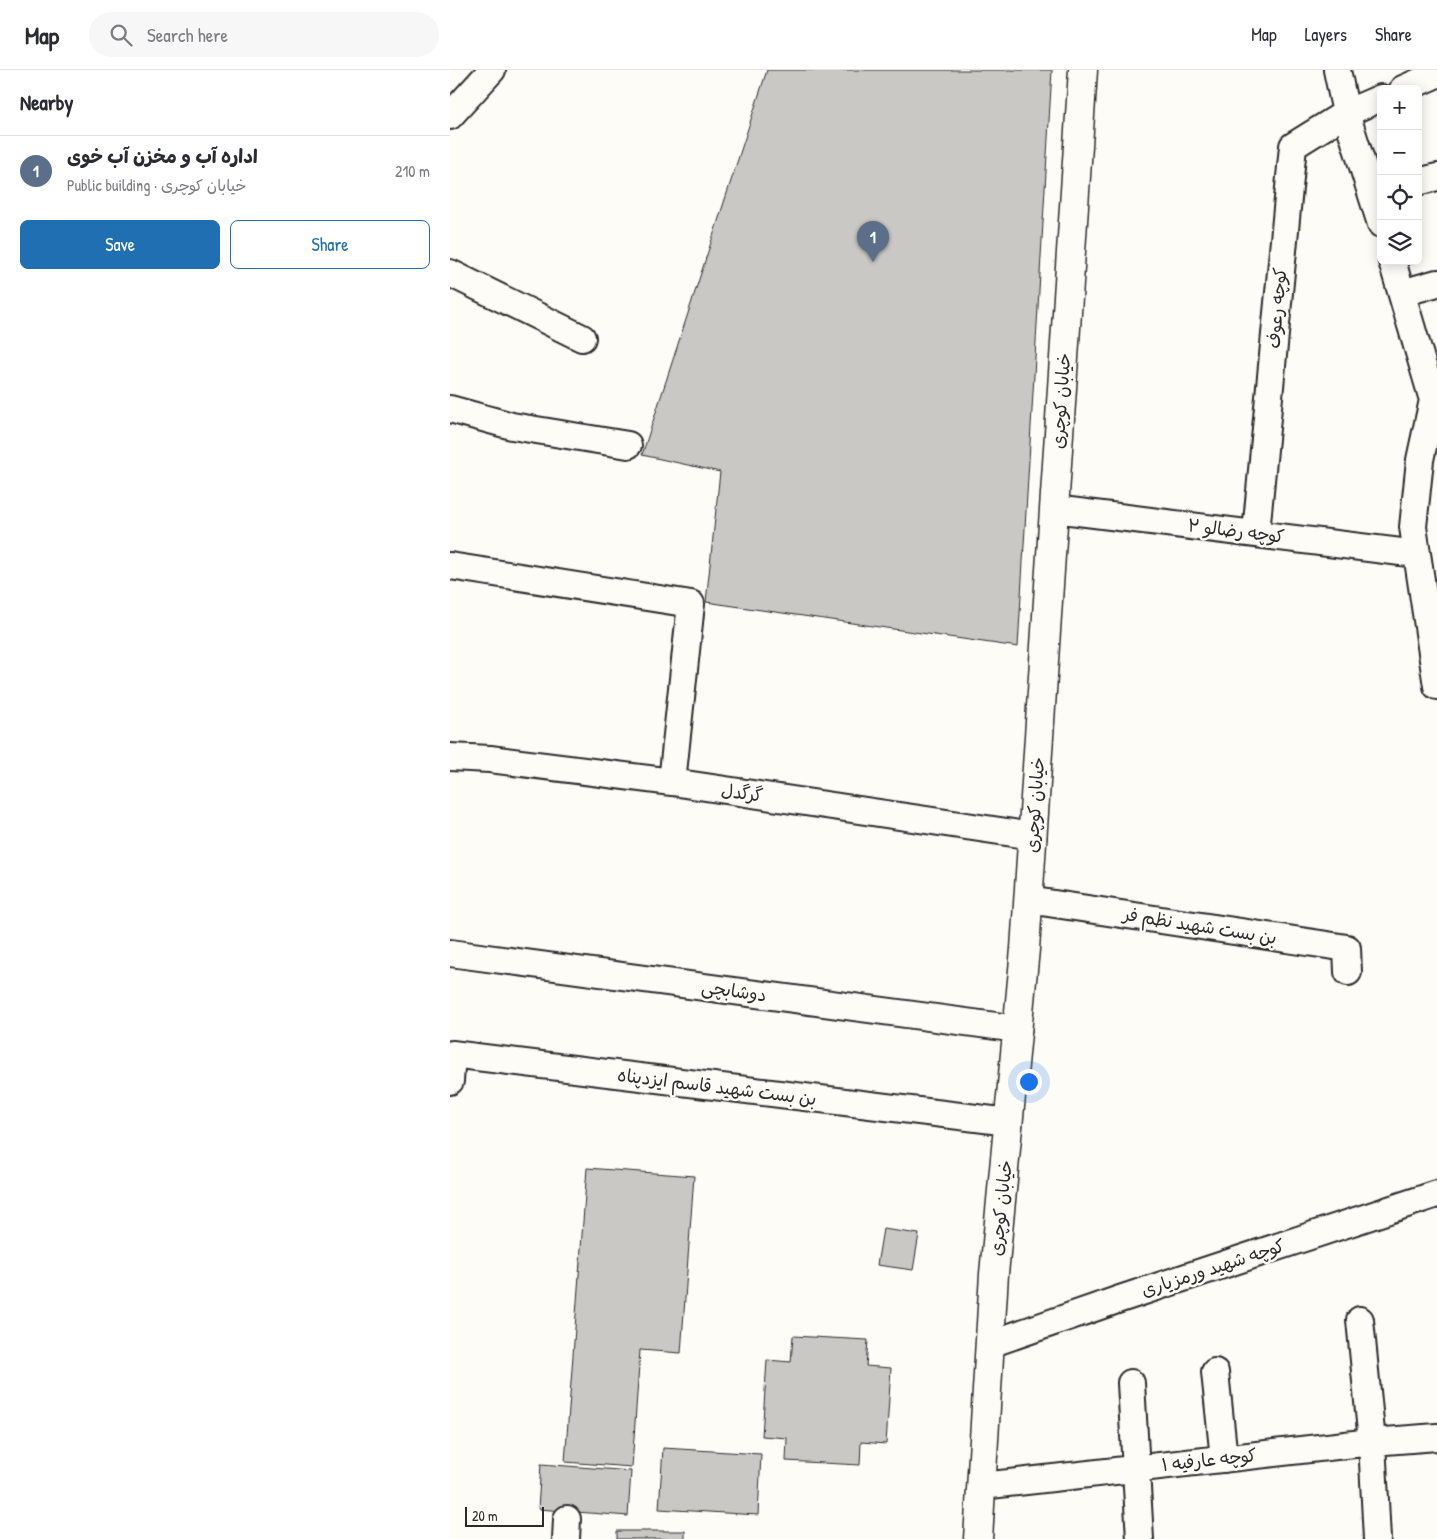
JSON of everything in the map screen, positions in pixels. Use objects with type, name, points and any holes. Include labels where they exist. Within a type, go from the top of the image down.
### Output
[{"type":"main road","name":"خیابان کوچری","points":[[978,1539],[994,1274],[1018,1029],[1033,836],[1083,70]]},
{"type":"street","points":[[450,116],[492,70]]},
{"type":"street","points":[[1337,70],[1346,113],[1376,194],[1380,220]]},
{"type":"street","points":[[1412,85],[1437,74]]},
{"type":"street","points":[[1346,113],[1377,100]]},
{"type":"street","name":"کوچه رعوف","points":[[1256,533],[1293,146],[1346,113]]},
{"type":"street","points":[[1422,181],[1437,177]]},
{"type":"street","points":[[1393,265],[1435,400],[1420,460],[1413,527],[1437,686]]},
{"type":"street","points":[[450,273],[582,338]]},
{"type":"street","points":[[1402,294],[1437,283]]},
{"type":"street","points":[[450,409],[512,426],[628,445]]},
{"type":"street","name":"کوچه رضالو ۲","points":[[1054,509],[1417,554]]},
{"type":"street","points":[[450,566],[691,604],[672,782]]},
{"type":"street","name":"گرگدل","points":[[450,757],[490,759],[672,782],[1033,836]]},
{"type":"street","name":"بن بست شهید نظم فر","points":[[1028,900],[1347,948],[1348,972]]},
{"type":"street","name":"دوشابچی","points":[[450,953],[1018,1029]]},
{"type":"street","name":"بن بست شهید قاسم ایزدپناه","points":[[450,1081],[452,1054],[1009,1122]]},
{"type":"street","name":"کوچه شهید ورمزیاری","points":[[990,1344],[1437,1194]]},
{"type":"street","points":[[1360,1320],[1372,1442],[1377,1539]]},
{"type":"street","points":[[1215,1372],[1224,1459]]},
{"type":"street","points":[[1132,1383],[1140,1539]]},
{"type":"street","name":"کوچه عارفیه ۱","points":[[982,1486],[1372,1442],[1437,1437]]},
{"type":"building","points":[[767,70],[1052,70],[1018,647],[706,602],[720,472],[642,455]]},
{"type":"building","points":[[587,1168],[694,1176],[681,1353],[640,1350],[632,1467],[565,1462]]},
{"type":"building","points":[[883,1229],[919,1234],[913,1270],[877,1265]]},
{"type":"building","points":[[793,1336],[868,1340],[866,1366],[891,1368],[886,1444],[861,1442],[860,1465],[786,1461],[787,1438],[762,1436],[767,1360],[791,1362]]},
{"type":"building","points":[[663,1448],[761,1454],[758,1515],[659,1509]]},
{"type":"building","points":[[541,1464],[631,1471],[628,1516],[538,1509]]},
{"type":"building","points":[[617,1531],[685,1531],[685,1539],[617,1539]]},
{"type":"place","name":"اداره آب و مخزن آب خوی","points":[[873,262]]}]
